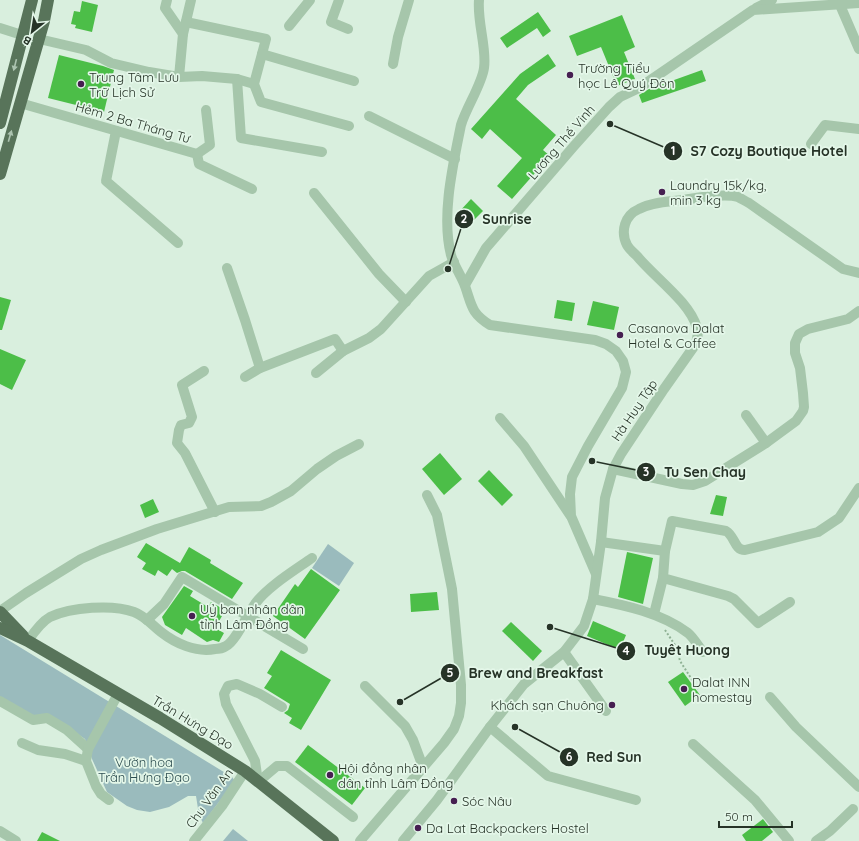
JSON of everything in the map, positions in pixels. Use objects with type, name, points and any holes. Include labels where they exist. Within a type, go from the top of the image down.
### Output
[{"type":"main road","points":[[0,124],[32,0]]},
{"type":"main road","points":[[0,174],[44,21],[48,0]]},
{"type":"main road","points":[[28,17],[44,21]]},
{"type":"main road","name":"Trần Hưng Đạo","points":[[0,612],[28,641]]},
{"type":"main road","name":"Trần Hưng Đạo","points":[[0,628],[28,641],[160,718],[245,771],[333,841]]},
{"type":"street","points":[[167,0],[165,8],[183,34]]},
{"type":"street","points":[[180,77],[183,34],[192,0]]},
{"type":"street","points":[[289,26],[310,0]]},
{"type":"street","points":[[339,0],[332,22],[348,29]]},
{"type":"street","points":[[393,64],[398,37],[409,0]]},
{"type":"street","points":[[479,0],[478,8],[484,70],[464,115],[458,140],[446,217],[447,237],[454,262],[465,284],[470,304],[479,318],[490,325],[594,340],[606,344],[616,351],[623,361],[626,372],[622,388],[588,446],[572,477],[570,494],[571,516]]},
{"type":"street","name":"Lương Thế Vinh","points":[[465,284],[486,248],[609,107],[620,97],[639,88],[753,10],[772,0]]},
{"type":"street","points":[[753,10],[859,3]]},
{"type":"street","points":[[840,5],[859,49]]},
{"type":"street","points":[[186,22],[266,39],[254,84],[261,102],[348,126]]},
{"type":"street","points":[[0,28],[22,35]]},
{"type":"street","points":[[39,39],[86,50],[111,63],[149,72],[180,77],[202,76],[237,80],[254,84]]},
{"type":"street","points":[[262,54],[354,81]]},
{"type":"street","points":[[237,80],[241,138],[322,152]]},
{"type":"street","name":"Hẻm 2 Ba Tháng Tư","points":[[20,103],[197,154],[199,164],[252,189]]},
{"type":"street","points":[[197,154],[210,145],[206,110]]},
{"type":"street","points":[[369,116],[455,159]]},
{"type":"street","points":[[811,144],[825,126],[859,129]]},
{"type":"street","points":[[116,131],[106,181],[178,243]]},
{"type":"street","points":[[314,193],[379,274],[406,302]]},
{"type":"street","name":"Hà Huy Tập","points":[[403,841],[437,800],[490,727],[524,684],[564,652],[584,626],[593,599],[601,542],[605,498],[613,469],[620,454],[695,346],[698,339],[698,329],[692,315],[675,295],[643,264],[627,245],[624,232],[625,222],[629,215],[639,208],[657,203],[720,196],[737,197],[749,203],[843,268],[859,273]]},
{"type":"street","points":[[316,373],[343,351],[369,338],[381,329],[429,276],[454,262]]},
{"type":"street","points":[[227,268],[260,368]]},
{"type":"street","points":[[613,469],[693,485],[705,481],[766,443],[790,426],[803,411],[800,368],[795,353],[795,343],[799,334],[808,329],[848,319],[859,311]]},
{"type":"street","points":[[245,377],[260,368],[335,339],[343,351]]},
{"type":"street","points":[[204,370],[182,385],[192,416],[189,423],[181,425],[178,430],[177,443],[185,453],[215,512]]},
{"type":"street","points":[[746,415],[766,443]]},
{"type":"street","points":[[500,418],[524,446],[571,516],[596,574]]},
{"type":"street","points":[[0,612],[26,593],[80,559],[101,550],[157,529],[229,507],[261,506],[270,502],[290,491],[336,456],[359,444]]},
{"type":"street","points":[[654,614],[663,578],[664,551],[672,521],[726,531],[731,535],[737,546],[742,550],[811,534],[824,528],[839,518],[859,488]]},
{"type":"street","points":[[360,841],[444,743],[454,729],[459,716],[461,685],[452,589],[437,515],[427,495]]},
{"type":"street","points":[[601,542],[664,551]]},
{"type":"street","points":[[28,641],[35,630],[50,617],[66,612],[95,608],[116,608],[135,612],[161,632],[181,644],[200,649],[213,650],[227,646],[234,639],[256,602],[267,591],[312,558]]},
{"type":"street","points":[[147,620],[164,604],[182,577],[302,649]]},
{"type":"street","points":[[663,578],[728,596],[734,599],[758,623],[790,602]]},
{"type":"street","points":[[593,599],[624,605],[654,614],[688,633],[703,652]]},
{"type":"street","points":[[564,652],[606,711]]},
{"type":"street","points":[[258,782],[255,760],[226,704],[224,694],[228,686],[237,684],[260,694],[282,707]]},
{"type":"street","points":[[365,686],[405,726],[413,740],[423,767]]},
{"type":"street","points":[[109,800],[101,794],[86,761],[88,749],[118,694]]},
{"type":"street","points":[[770,697],[796,727],[859,787]]},
{"type":"street","points":[[0,701],[33,720],[46,718],[66,730],[88,749]]},
{"type":"street","points":[[490,727],[548,776],[636,800]]},
{"type":"street","points":[[22,743],[38,750],[65,754],[86,761]]},
{"type":"street","points":[[693,744],[755,800],[789,841]]},
{"type":"street","points":[[258,782],[277,766],[287,766],[353,817]]},
{"type":"street","name":"Chu Văn An","points":[[194,841],[222,806],[245,771]]},
{"type":"street","points":[[816,841],[830,831],[853,809]]},
{"type":"street","points":[[0,831],[16,841]]},
{"type":"path","points":[[654,614],[677,648],[680,661],[698,690]]},
{"type":"green space","points":[[328,544],[354,563],[339,586],[312,568]]},
{"type":"green space","name":"Vườn hoa Trần Hưng Đạo","points":[[0,635],[232,777],[235,781],[203,823],[199,815],[196,796],[188,796],[169,807],[150,812],[137,810],[127,806],[107,792],[92,759],[85,739],[54,718],[34,717],[0,697]]},
{"type":"green space","points":[[233,829],[248,841],[223,841]]},
{"type":"building","points":[[82,1],[98,5],[92,32],[75,28],[76,25],[71,24],[74,11],[80,12]]},
{"type":"building","points":[[538,12],[551,31],[543,37],[537,28],[507,48],[500,38]]},
{"type":"building","points":[[622,15],[635,47],[624,52],[635,79],[617,86],[601,47],[577,56],[569,36]]},
{"type":"building","points":[[548,54],[556,66],[528,85],[516,99],[556,135],[543,150],[550,156],[512,199],[497,186],[522,158],[490,129],[482,139],[471,129],[520,74]]},
{"type":"building","name":"Trung Tâm Lưu Trữ Lịch Sử","points":[[59,55],[114,70],[104,112],[48,98]]},
{"type":"building","points":[[702,70],[706,81],[642,103],[639,95],[649,89]]},
{"type":"building","points":[[471,199],[483,211],[470,224],[458,213]]},
{"type":"building","points":[[0,297],[11,300],[2,330],[0,330]]},
{"type":"building","points":[[557,300],[575,303],[572,321],[554,318]]},
{"type":"building","points":[[593,301],[619,307],[614,330],[587,325]]},
{"type":"building","points":[[0,349],[26,360],[12,390],[0,384]]},
{"type":"building","points":[[440,453],[462,479],[444,495],[422,469]]},
{"type":"building","points":[[489,470],[513,495],[502,506],[478,481]]},
{"type":"building","points":[[716,495],[727,497],[723,516],[710,514]]},
{"type":"building","points":[[153,499],[159,512],[145,518],[140,505]]},
{"type":"building","points":[[146,543],[180,563],[189,547],[211,560],[210,563],[243,583],[232,599],[185,571],[177,573],[172,569],[167,576],[158,570],[155,576],[142,569],[146,563],[137,557]]},
{"type":"building","points":[[627,552],[653,558],[643,604],[618,597]]},
{"type":"building","points":[[311,569],[340,590],[305,639],[273,616],[295,584],[298,587]]},
{"type":"building","name":"Uỷ ban nhân dân tỉnh Lâm Đồng","points":[[184,586],[193,591],[190,596],[208,607],[211,602],[223,609],[220,614],[222,616],[215,628],[224,633],[219,642],[213,640],[207,642],[186,628],[182,635],[165,625],[162,617]]},
{"type":"building","points":[[437,592],[439,610],[411,612],[410,594]]},
{"type":"building","points":[[593,621],[626,635],[620,650],[587,636]]},
{"type":"building","points":[[511,622],[542,651],[533,661],[502,631]]},
{"type":"building","points":[[281,650],[331,680],[301,730],[289,723],[292,718],[284,713],[288,710],[290,704],[264,688],[272,676],[267,673]]},
{"type":"building","name":"Dalat INN homestay","points":[[683,672],[700,695],[685,706],[668,682]]},
{"type":"building","name":"Hội đồng nhân dân tỉnh Lâm Đồng","points":[[308,745],[365,788],[352,805],[295,762]]},
{"type":"building","points":[[763,819],[773,832],[762,841],[746,841],[742,835]]},
{"type":"building","points":[[42,832],[60,841],[37,841]]},
{"type":"place","name":"Trường Tiểu học Lê Quý Đôn","points":[[570,75]]},
{"type":"place","name":"Trung Tâm Lưu Trữ Lịch Sử","points":[[81,84]]},
{"type":"place","name":"S7 Cozy Boutique Hotel","points":[[610,124]]},
{"type":"place","name":"Laundry 15k/kg, min 3 kg","points":[[662,192]]},
{"type":"place","name":"Sunrise","points":[[448,269]]},
{"type":"place","name":"Casanova Dalat Hotel & Coffee","points":[[620,335]]},
{"type":"place","name":"Tu Sen Chay","points":[[592,461]]},
{"type":"place","name":"Uỷ ban nhân dân tỉnh Lâm Đồng","points":[[192,616]]},
{"type":"place","name":"Tuyêt Huong","points":[[550,627]]},
{"type":"place","name":"Dalat INN homestay","points":[[684,689]]},
{"type":"place","name":"Brew and Breakfast","points":[[400,702]]},
{"type":"place","name":"Khách sạn Chuông","points":[[612,705]]},
{"type":"place","name":"Red Sun","points":[[515,727]]},
{"type":"place","name":"Hội đồng nhân dân tỉnh Lâm Đồng","points":[[330,775]]},
{"type":"place","name":"Sóc Nâu","points":[[454,801]]},
{"type":"place","name":"Da Lat Backpackers Hostel","points":[[418,828]]}]
